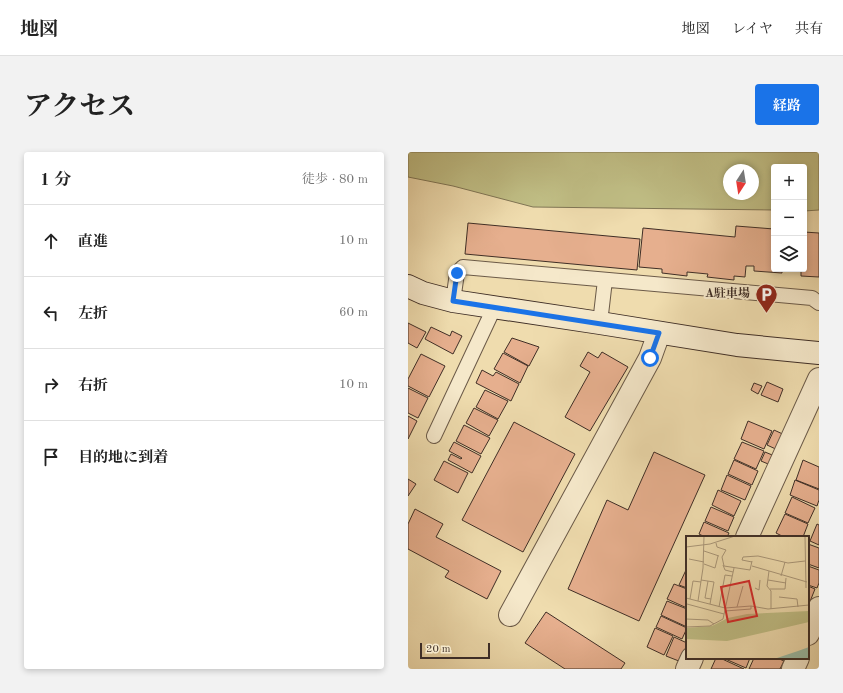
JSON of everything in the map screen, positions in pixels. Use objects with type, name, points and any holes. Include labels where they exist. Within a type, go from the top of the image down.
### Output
[{"type":"street","points":[[408,286],[453,301],[494,308],[736,345],[819,353]]},
{"type":"street","points":[[510,615],[650,358],[659,333]]},
{"type":"street","points":[[747,536],[819,379]]},
{"type":"street","points":[[809,632],[819,608]]},
{"type":"street","points":[[687,669],[692,659]]},
{"type":"street","points":[[793,669],[798,659]]},
{"type":"lane","points":[[453,301],[457,273],[463,267],[812,298],[819,303]]},
{"type":"lane","points":[[600,323],[605,280]]},
{"type":"lane","points":[[434,436],[494,308]]},
{"type":"shaded area","points":[[408,152],[819,152],[819,210],[807,211],[807,164],[771,164],[771,210],[533,207],[453,186],[408,177]]},
{"type":"building","points":[[468,223],[640,239],[637,270],[465,254]]},
{"type":"building","points":[[736,226],[771,229],[771,272],[782,273],[754,271],[754,266],[746,266],[745,277],[734,276],[734,280],[707,277],[708,274],[687,272],[687,276],[662,273],[662,269],[639,267],[643,228],[735,237]]},
{"type":"building","points":[[807,232],[819,233],[819,277],[801,276],[801,272],[807,272]]},
{"type":"building","points":[[408,323],[426,332],[417,348],[408,343]]},
{"type":"building","points":[[431,327],[450,336],[452,331],[462,336],[453,354],[425,339]]},
{"type":"building","points":[[512,338],[539,347],[529,366],[504,352]]},
{"type":"building","points":[[588,352],[598,358],[602,352],[628,367],[590,431],[565,417],[590,372],[580,366]]},
{"type":"building","points":[[503,353],[528,366],[520,383],[494,369]]},
{"type":"building","points":[[421,354],[445,366],[429,397],[408,386],[408,379]]},
{"type":"building","points":[[482,370],[493,376],[496,372],[519,384],[511,401],[476,383]]},
{"type":"building","points":[[767,382],[783,389],[778,402],[761,395]]},
{"type":"building","points":[[754,383],[762,386],[758,394],[751,390]]},
{"type":"building","points":[[408,388],[428,398],[418,418],[408,413]]},
{"type":"building","points":[[485,390],[508,401],[498,419],[476,407]]},
{"type":"building","points":[[474,408],[498,420],[489,436],[466,423]]},
{"type":"building","points":[[408,416],[417,421],[408,439]]},
{"type":"building","points":[[748,421],[772,431],[764,449],[741,439]]},
{"type":"building","points":[[514,422],[575,454],[523,552],[462,520]]},
{"type":"building","points":[[464,425],[490,438],[481,454],[456,441]]},
{"type":"building","points":[[774,430],[787,436],[780,451],[767,445]]},
{"type":"building","points":[[454,442],[481,456],[472,473],[448,460],[451,454],[461,459],[462,458],[449,451]]},
{"type":"building","points":[[742,442],[764,451],[756,469],[734,459]]},
{"type":"building","points":[[654,452],[705,475],[639,621],[568,589],[607,500],[628,510]]},
{"type":"building","points":[[765,452],[777,457],[773,466],[761,461]]},
{"type":"building","points":[[734,460],[758,471],[752,485],[728,474]]},
{"type":"building","points":[[803,460],[819,467],[819,489],[796,480]]},
{"type":"building","points":[[444,461],[468,473],[458,493],[434,480]]},
{"type":"building","points":[[727,475],[751,486],[745,500],[721,490]]},
{"type":"building","points":[[408,479],[416,484],[408,496]]},
{"type":"building","points":[[795,480],[819,490],[819,500],[817,506],[790,495]]},
{"type":"building","points":[[718,490],[741,501],[734,516],[712,505]]},
{"type":"building","points":[[792,497],[815,508],[808,523],[785,513]]},
{"type":"building","points":[[711,507],[734,517],[728,531],[705,521]]},
{"type":"building","points":[[415,509],[443,524],[436,537],[501,571],[487,599],[445,577],[449,571],[408,549],[408,524]]},
{"type":"building","points":[[785,514],[808,524],[803,536],[782,536],[776,533]]},
{"type":"building","points":[[704,522],[729,533],[728,536],[703,536],[699,534]]},
{"type":"building","points":[[817,524],[819,525],[819,545],[810,541]]},
{"type":"building","points":[[809,544],[819,548],[819,568],[809,564]]},
{"type":"building","points":[[809,566],[819,570],[819,583],[817,588],[809,585]]},
{"type":"building","points":[[686,570],[686,588],[679,585]]},
{"type":"building","points":[[674,584],[686,589],[686,608],[667,599]]},
{"type":"building","points":[[809,586],[815,589],[809,604]]},
{"type":"building","points":[[667,601],[686,609],[686,627],[661,615]]},
{"type":"building","points":[[546,612],[625,663],[621,669],[565,669],[525,643]]},
{"type":"building","points":[[661,616],[686,628],[686,630],[682,639],[656,627]]},
{"type":"building","points":[[655,628],[673,636],[664,655],[647,647]]},
{"type":"building","points":[[674,637],[686,643],[686,659],[684,663],[666,656]]},
{"type":"building","points":[[716,659],[722,659],[744,669],[711,669]]},
{"type":"building","points":[[725,659],[750,659],[746,668]]},
{"type":"building","points":[[754,659],[779,659],[784,661],[780,669],[749,669]]},
{"type":"place","name":"A駐車場","points":[[766,314]]},
{"type":"route","points":[[457,273],[453,301],[659,333],[650,358]]}]
